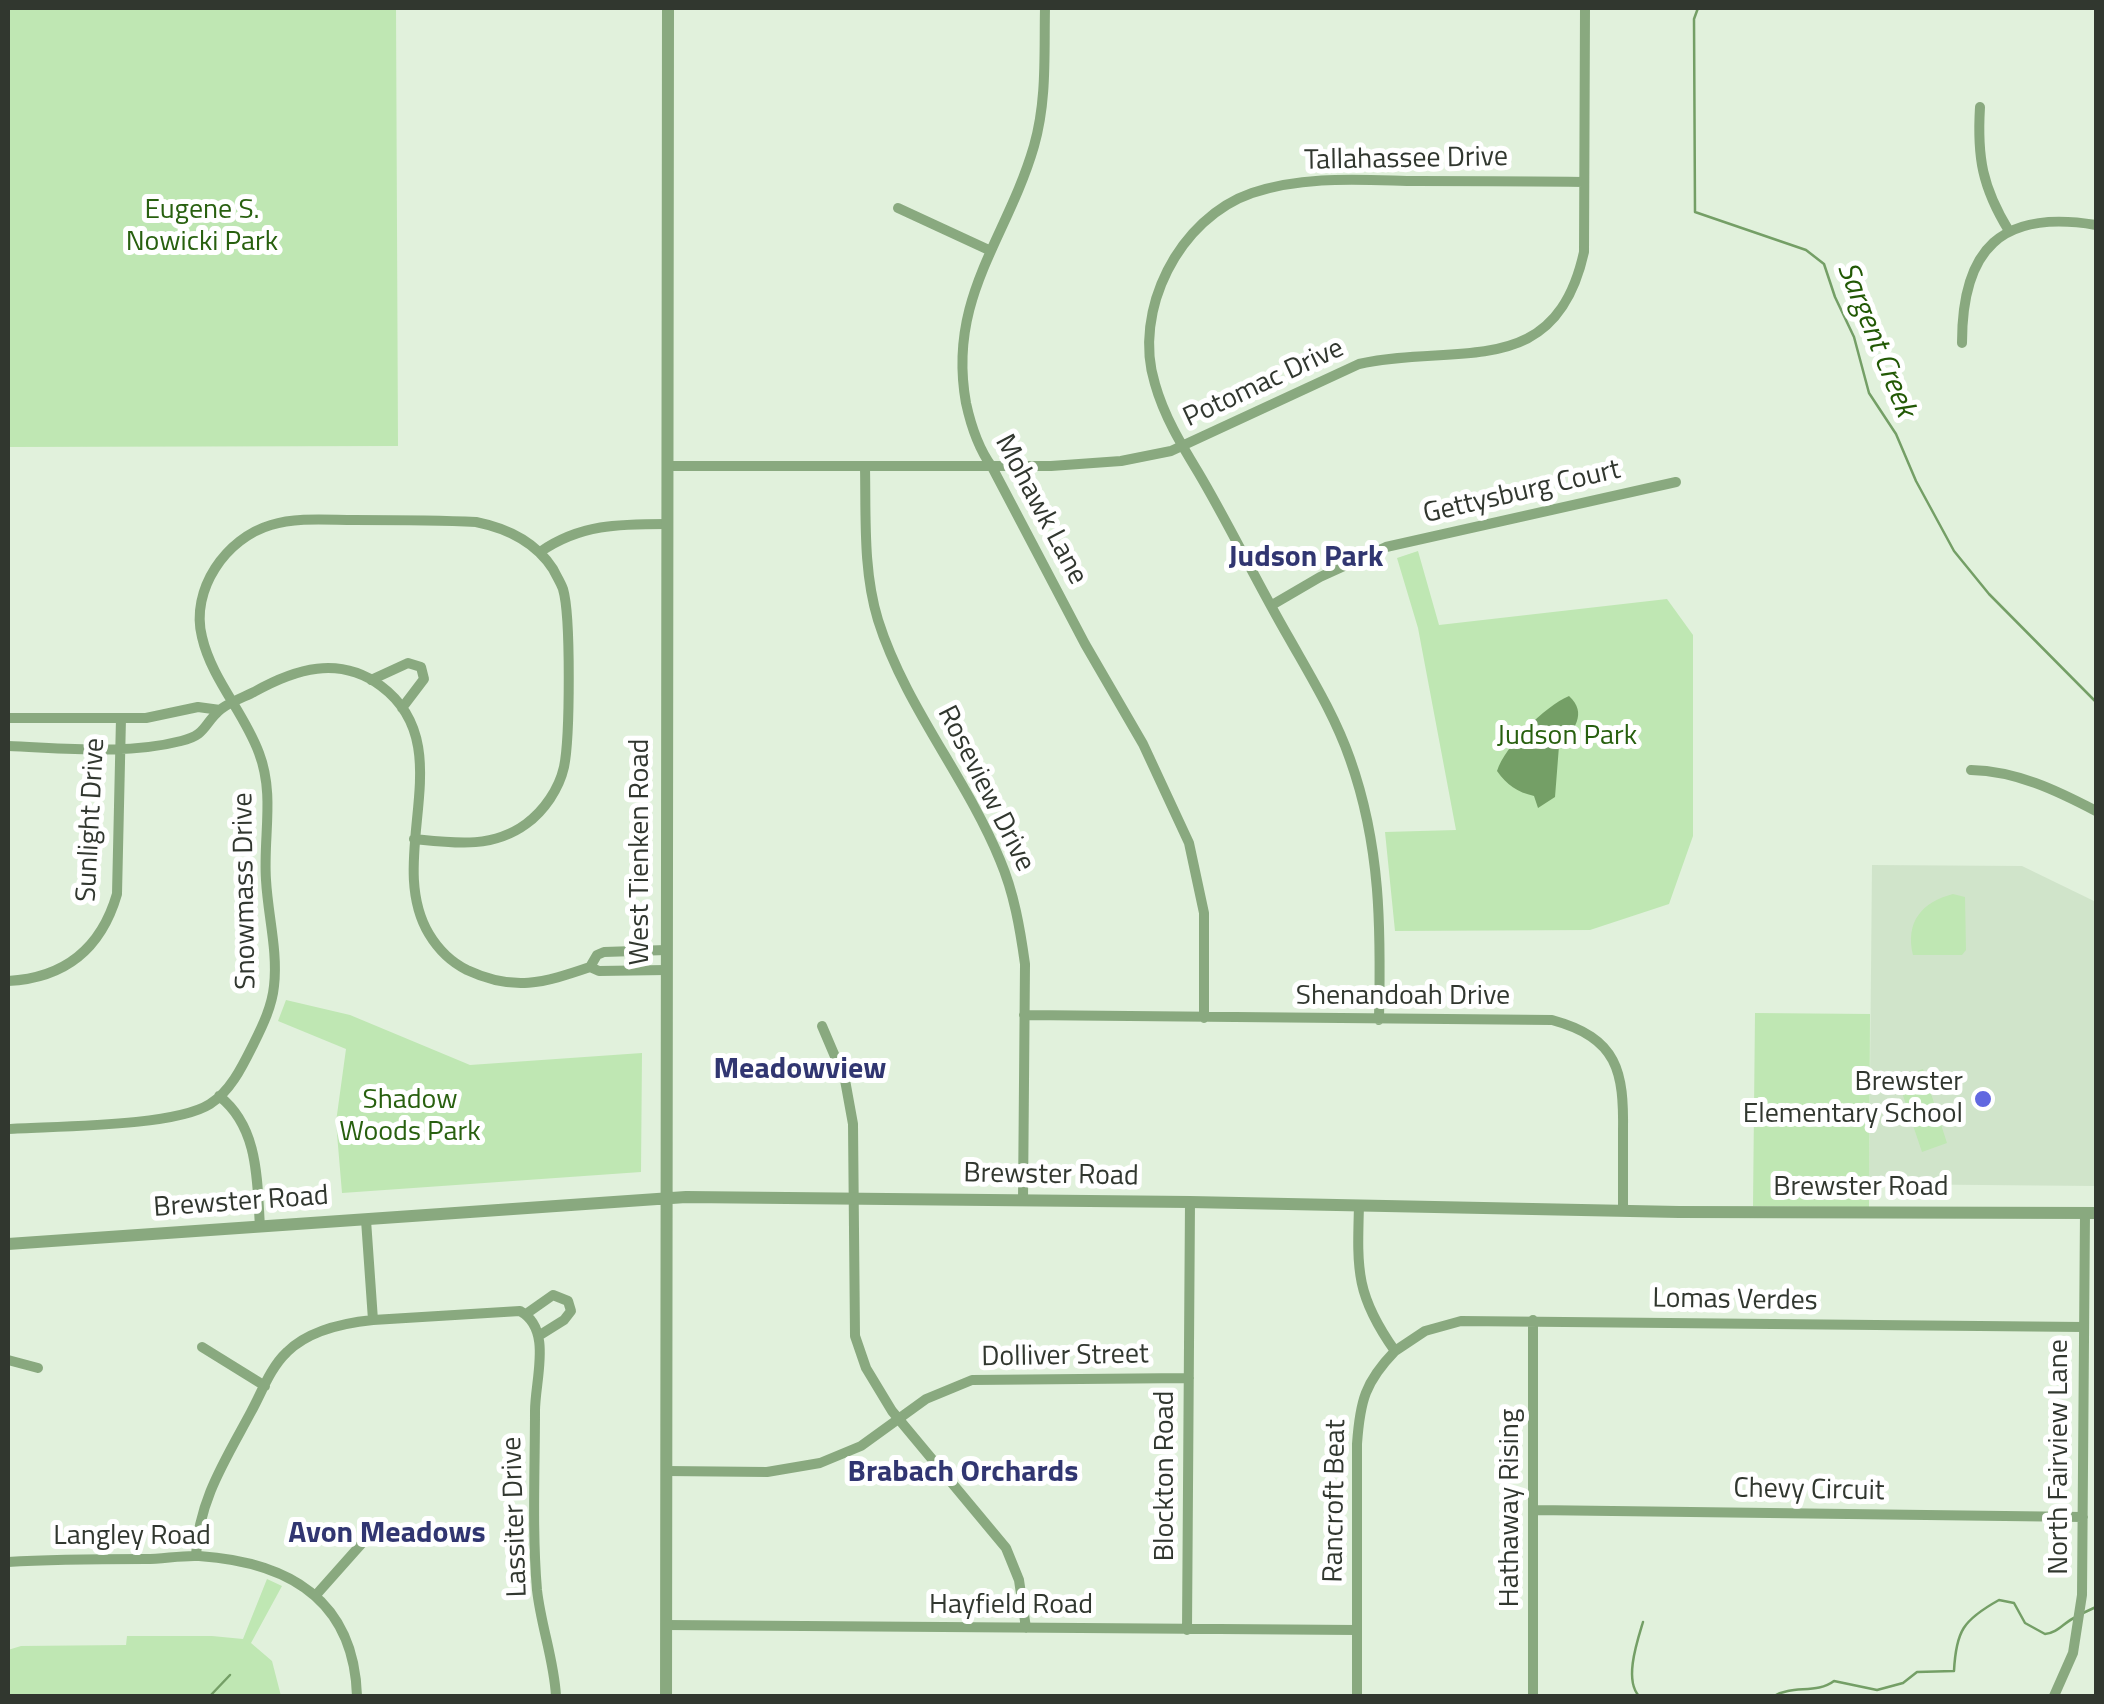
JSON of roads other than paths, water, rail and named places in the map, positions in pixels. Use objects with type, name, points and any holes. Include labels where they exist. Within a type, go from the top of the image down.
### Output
[{"type":"street","name":"West Tienken Road","points":[[666,1696],[668,8]]},
{"type":"street","name":"Mohawk Lane","points":[[1045,8],[1040,122],[962,335],[972,427],[980,452],[992,466],[1085,644],[1144,744],[1189,843],[1204,914],[1204,1018]]},
{"type":"street","name":"Potomac Drive","points":[[667,466],[1094,465],[1182,446],[1359,364],[1385,358],[1489,352],[1537,335],[1564,306],[1584,252],[1585,8]]},
{"type":"street","points":[[1980,107],[1980,164],[1991,202],[2009,231]]},
{"type":"street","name":"Tallahassee Drive","points":[[1379,1020],[1380,899],[1363,804],[1336,724],[1182,446],[1153,381],[1150,330],[1154,304],[1172,262],[1208,218],[1242,197],[1304,181],[1583,182]]},
{"type":"street","points":[[898,208],[990,251]]},
{"type":"street","points":[[1962,343],[1964,294],[1975,268],[2002,234],[2040,221],[2096,225]]},
{"type":"street","name":"Roseview Drive","points":[[865,467],[869,570],[878,618],[899,671],[988,832],[1011,889],[1025,964],[1024,1200]]},
{"type":"street","name":"Gettysburg Court","points":[[1272,605],[1320,577],[1386,548],[1676,482]]},
{"type":"street","name":"Snowmass Drive","points":[[219,1096],[258,1037],[269,1010],[275,972],[266,880],[266,778],[260,756],[235,702],[220,682],[201,634],[207,582],[220,561],[258,530],[274,524],[329,520],[476,522],[504,528],[540,552]]},
{"type":"street","points":[[414,839],[485,842],[526,824],[555,792],[564,766],[566,608],[563,588],[540,552],[571,533],[590,527],[667,524]]},
{"type":"street","points":[[371,680],[408,663],[421,667],[424,679],[402,708]]},
{"type":"street","points":[[8,746],[148,747],[200,736],[220,710],[290,674],[312,667],[338,667],[371,680],[390,694],[412,720],[420,743],[411,881],[420,919],[434,942],[456,965],[495,982],[514,985],[590,967],[598,971],[666,970]]},
{"type":"street","points":[[8,718],[121,718],[158,716],[198,707],[220,710]]},
{"type":"street","name":"Sunlight Drive","points":[[8,981],[46,976],[84,955],[111,914],[116,894],[121,718]]},
{"type":"street","points":[[1971,770],[1997,770],[2017,776],[2096,811]]},
{"type":"street","points":[[590,967],[596,955],[604,952],[666,950]]},
{"type":"street","name":"Shenandoah Drive","points":[[1024,1015],[1552,1020],[1592,1036],[1612,1058],[1622,1082],[1623,1211]]},
{"type":"street","points":[[822,1026],[838,1058],[851,1102],[855,1336],[871,1377],[898,1418],[1006,1548],[1019,1580],[1026,1628]]},
{"type":"street","points":[[8,1129],[156,1119],[192,1113],[219,1096],[241,1122],[250,1144],[258,1176],[260,1227]]},
{"type":"street","name":"Brewster Road","points":[[8,1244],[666,1198],[2091,1213]]},
{"type":"street","name":"Blockton Road","points":[[1187,1630],[1190,1202]]},
{"type":"street","points":[[1358,1206],[1361,1288],[1375,1323],[1395,1351]]},
{"type":"street","name":"North Fairview Lane","points":[[2054,1696],[2079,1629],[2084,1327],[2091,1213]]},
{"type":"street","points":[[366,1220],[373,1320]]},
{"type":"street","points":[[196,1556],[205,1500],[280,1360],[300,1342],[329,1328],[373,1320],[500,1312],[526,1314],[535,1322],[540,1335],[571,1311],[568,1301],[553,1294],[526,1314]]},
{"type":"street","name":"Lomas Verdes","points":[[1395,1351],[1411,1338],[1440,1325],[1532,1320],[2084,1327]]},
{"type":"street","name":"Hathaway Rising","points":[[1532,1320],[1533,1696]]},
{"type":"street","name":"Lassiter Drive","points":[[540,1335],[536,1382],[537,1582],[556,1696]]},
{"type":"street","points":[[202,1347],[265,1386]]},
{"type":"street","name":"Rancroft Beat","points":[[1357,1696],[1356,1444],[1360,1412],[1374,1372],[1395,1351]]},
{"type":"street","points":[[8,1360],[38,1368]]},
{"type":"street","name":"Dolliver Street","points":[[666,1471],[797,1469],[861,1446],[949,1387],[972,1380],[1189,1378]]},
{"type":"street","name":"Chevy Circuit","points":[[1534,1510],[2083,1517]]},
{"type":"street","points":[[316,1595],[380,1523]]},
{"type":"street","name":"Langley Road","points":[[8,1562],[196,1556],[248,1562],[278,1571],[326,1606],[347,1640],[357,1696]]},
{"type":"street","name":"Hayfield Road","points":[[666,1625],[1357,1630]]},
{"type":"waterway","name":"Sargent Creek","points":[[1698,8],[1694,19],[1695,212],[1806,250],[1824,264],[1854,337],[1869,393],[1896,434],[1954,551],[1989,594],[2096,702]]},
{"type":"waterway","name":"Sargent Creek","points":[[1774,1696],[1834,1681],[1877,1690],[1903,1683],[1917,1672],[1954,1671],[1964,1628],[1999,1600],[2014,1603],[2025,1623],[2045,1634],[2076,1617]]},
{"type":"waterway","name":"Sargent Creek","points":[[2083,1613],[2096,1607]]},
{"type":"waterway","points":[[1639,1696],[1632,1671],[1643,1622]]},
{"type":"waterway","points":[[210,1696],[230,1675]]},
{"type":"place","name":"Brewster Elementary School","points":[[1983,1099]]},
{"type":"district","name":"Judson Park","points":[[1306,559]]},
{"type":"district","name":"Meadowview","points":[[800,1071]]},
{"type":"district","name":"Brabach Orchards","points":[[963,1474]]},
{"type":"district","name":"Avon Meadows","points":[[387,1535]]},
{"type":"park label","name":"Eugene S. Nowicki Park","points":[[202,227]]},
{"type":"park label","name":"Shadow Woods Park","points":[[410,1117]]}]
